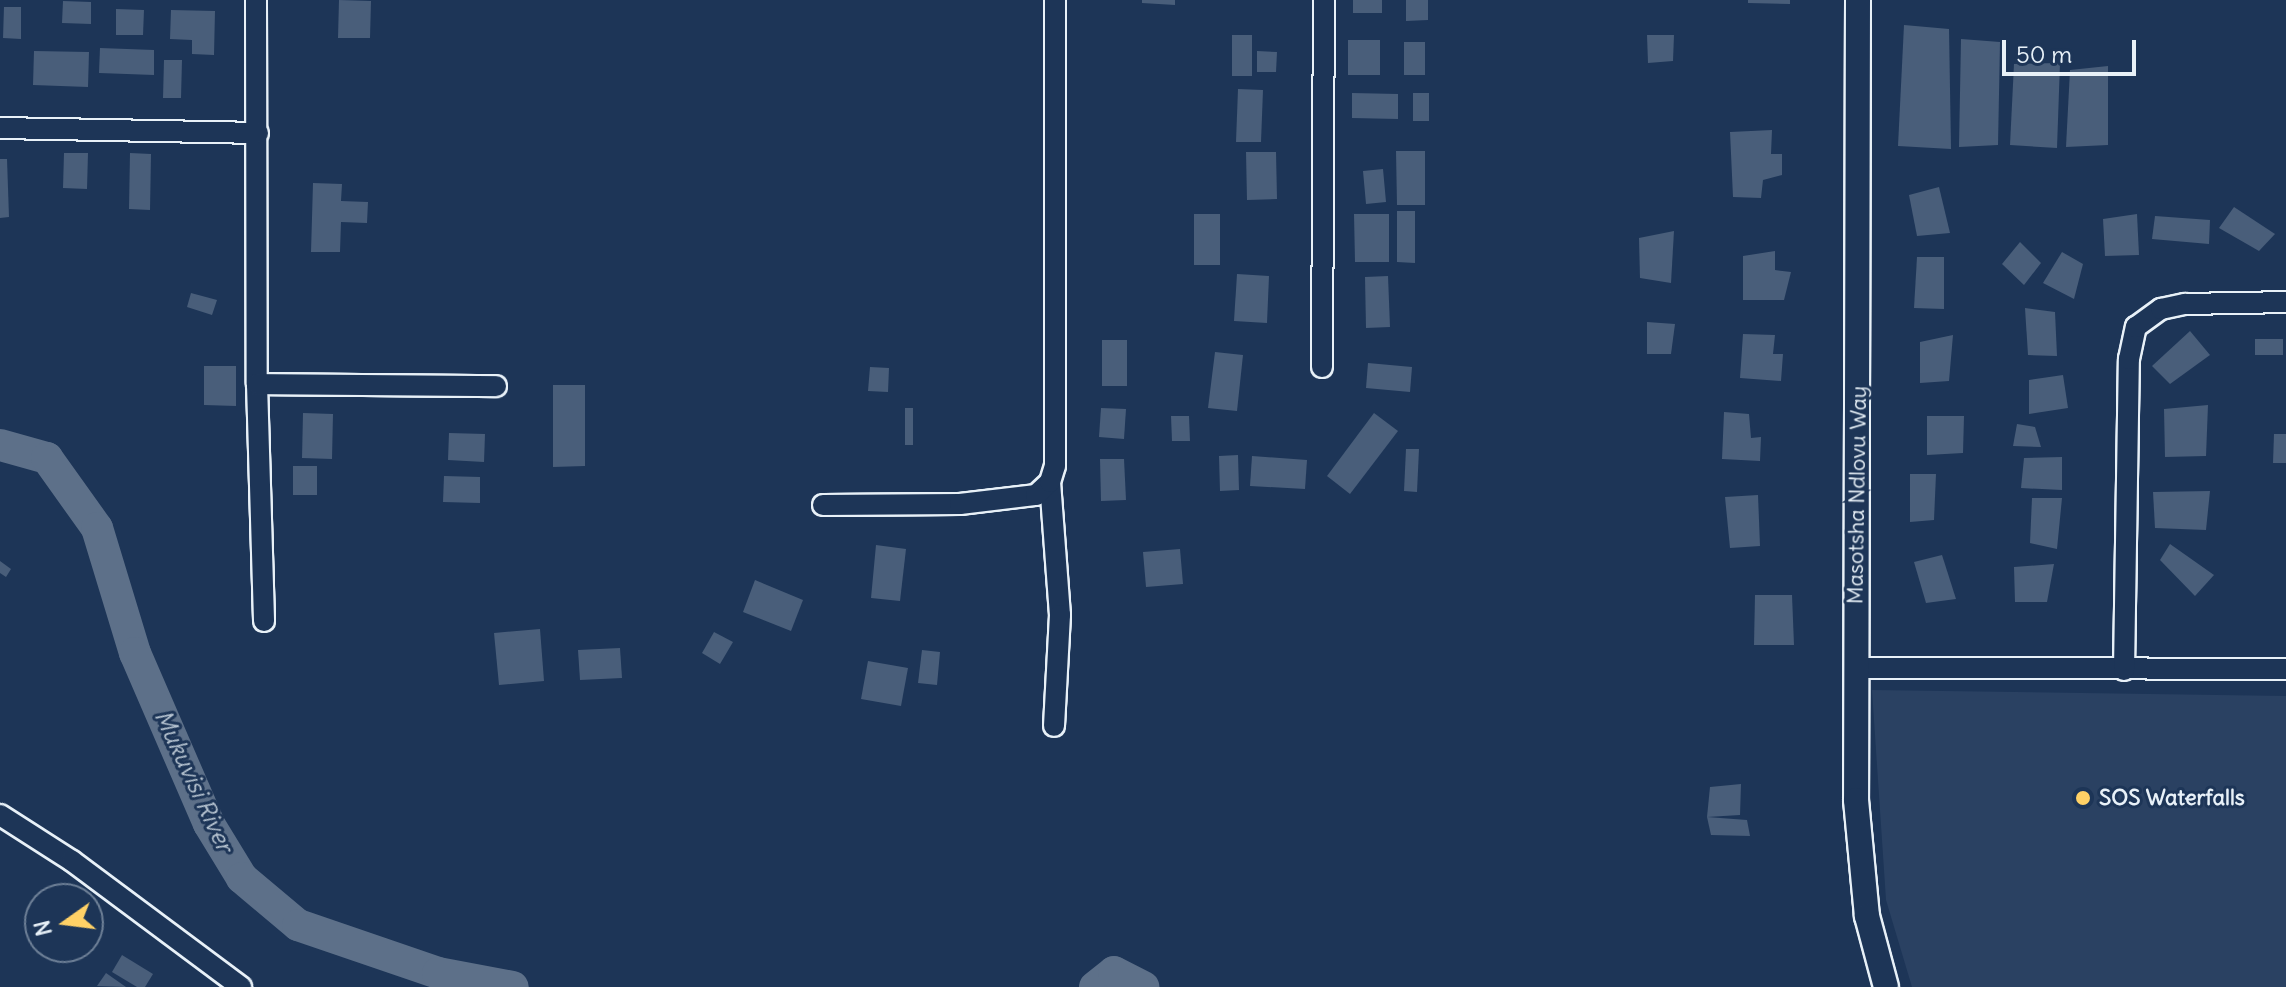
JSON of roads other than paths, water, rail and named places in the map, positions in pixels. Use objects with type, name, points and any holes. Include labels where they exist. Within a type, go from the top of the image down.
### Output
[{"type":"street","points":[[256,0],[257,384],[264,621]]},
{"type":"street","points":[[1054,726],[1060,615],[1050,482],[1055,466],[1055,0]]},
{"type":"street","points":[[1322,367],[1324,0]]},
{"type":"street","name":"Masotsha Ndlovu Way","points":[[1858,0],[1856,668],[1859,845],[1867,916],[1886,987]]},
{"type":"street","points":[[0,128],[258,133]]},
{"type":"street","points":[[2124,670],[2129,359],[2136,327],[2161,309],[2185,304],[2286,302]]},
{"type":"street","points":[[257,384],[496,386]]},
{"type":"street","points":[[823,505],[960,504],[1036,495],[1050,482]]},
{"type":"street","points":[[1856,668],[2286,669]]},
{"type":"street","points":[[0,815],[72,861],[241,987]]},
{"type":"waterway","name":"Mukuvisi River","points":[[0,445],[47,458],[97,528],[135,653],[209,824],[242,878],[298,925],[438,973],[513,987]]},
{"type":"waterway","name":"Mukuvisi River","points":[[1095,987],[1114,972],[1143,987]]},
{"type":"place","name":"SOS Waterfalls","points":[[2083,798]]}]
